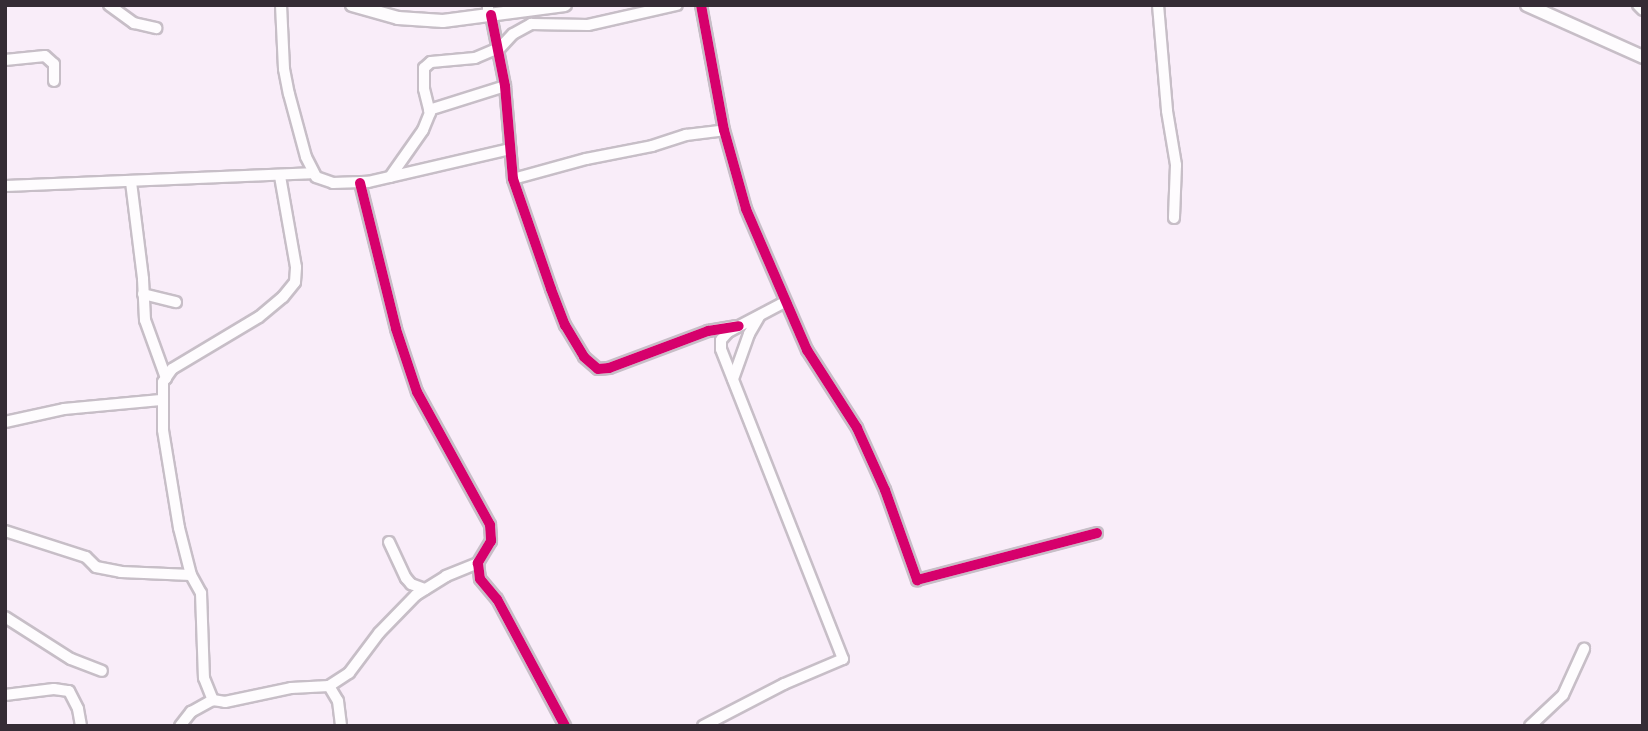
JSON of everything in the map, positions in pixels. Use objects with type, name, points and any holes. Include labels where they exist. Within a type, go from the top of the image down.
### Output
[{"type":"street","points":[[108,5],[134,23],[156,28]]},
{"type":"street","points":[[281,5],[284,69],[312,173]]},
{"type":"street","points":[[352,5],[398,18],[443,21],[489,12],[565,5]]},
{"type":"street","points":[[390,177],[423,130],[429,110],[422,74],[427,64],[475,58],[498,49],[513,34],[531,24],[588,24],[677,5]]},
{"type":"street","points":[[701,5],[724,130],[746,209],[807,350],[857,428],[885,490],[917,580],[1097,533]]},
{"type":"street","points":[[1158,5],[1167,111],[1176,165],[1174,218]]},
{"type":"street","points":[[1527,5],[1643,57]]},
{"type":"street","points":[[1638,5],[1643,10]]},
{"type":"street","points":[[489,12],[505,86],[513,179],[565,325],[593,366],[609,368],[708,331],[739,326]]},
{"type":"street","points":[[5,60],[45,56],[54,64],[54,81]]},
{"type":"street","points":[[429,110],[505,86]]},
{"type":"street","points":[[513,179],[586,159],[652,146],[686,135],[724,130]]},
{"type":"street","points":[[5,186],[312,173],[327,182],[360,183],[510,149]]},
{"type":"street","points":[[213,700],[204,678],[201,593],[191,575],[172,491],[161,400],[166,378],[172,369],[259,317],[283,297],[295,282],[296,267],[280,176]]},
{"type":"street","points":[[131,182],[145,320],[166,378]]},
{"type":"street","points":[[180,726],[191,712],[213,700],[225,702],[291,688],[329,686],[349,673],[389,622],[425,589],[478,563],[491,541],[490,525],[417,392],[396,329],[360,183]]},
{"type":"street","points":[[143,294],[176,302]]},
{"type":"street","points":[[703,726],[784,684],[843,659],[723,358],[721,340],[724,335],[785,302]]},
{"type":"street","points":[[733,379],[749,334],[762,314]]},
{"type":"street","points":[[5,422],[64,409],[161,400]]},
{"type":"street","points":[[5,531],[74,553],[96,567],[121,572],[191,575]]},
{"type":"street","points":[[389,542],[406,578],[411,584],[425,589]]},
{"type":"street","points":[[478,563],[480,579],[498,599],[565,726]]},
{"type":"street","points":[[5,617],[51,643],[71,659],[102,671]]},
{"type":"street","points":[[1530,726],[1563,695],[1584,649]]},
{"type":"street","points":[[329,686],[338,701],[341,726]]},
{"type":"street","points":[[5,695],[54,689],[69,691],[78,709],[81,726]]},
{"type":"cycle path","points":[[701,5],[724,130],[746,209],[807,350],[857,428],[885,490],[917,580],[1097,533]]},
{"type":"cycle path","points":[[491,15],[505,86],[513,179],[565,325],[584,357],[598,369],[609,368],[708,331],[739,326]]},
{"type":"cycle path","points":[[360,183],[396,329],[417,392],[490,525],[491,541],[478,563],[480,579],[497,599],[565,726]]}]
